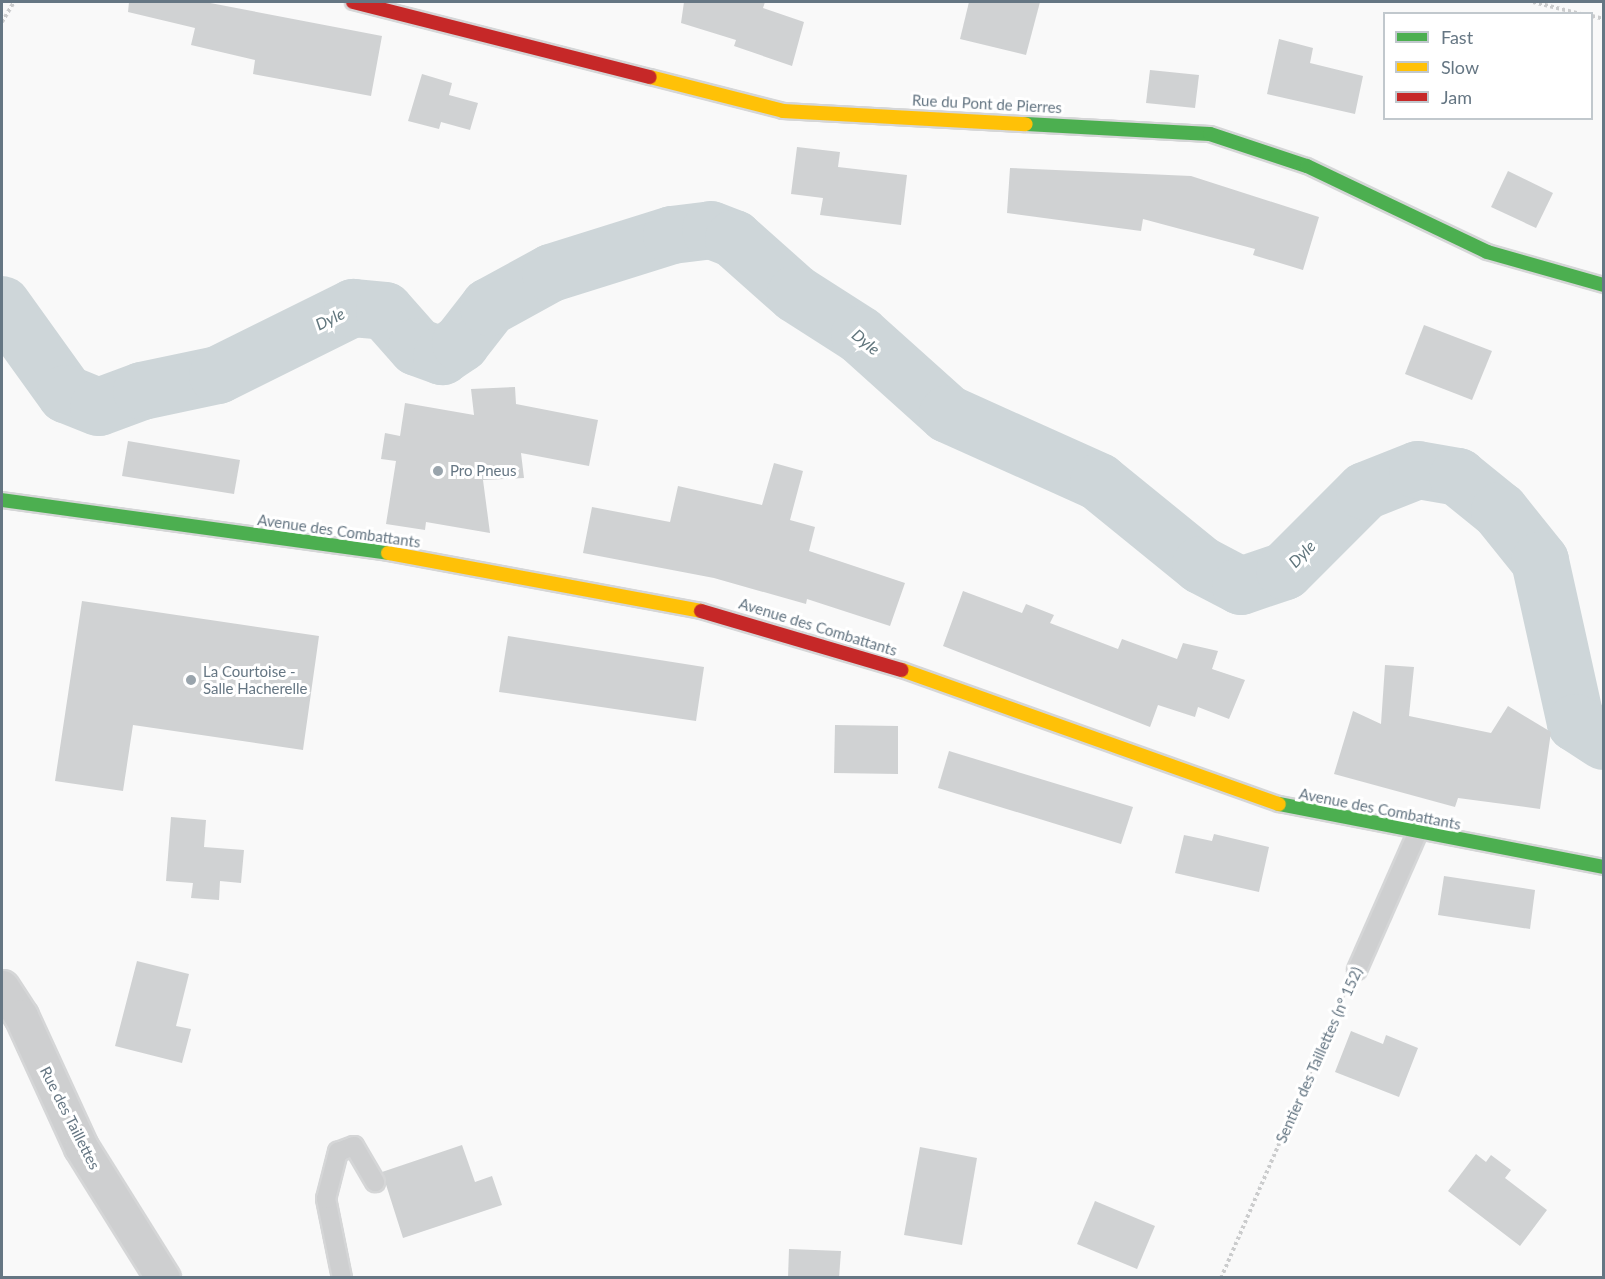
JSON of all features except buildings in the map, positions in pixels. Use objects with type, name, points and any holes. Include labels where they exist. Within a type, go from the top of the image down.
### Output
[{"type":"main road","name":"Rue du Pont de Pierres","points":[[353,2],[783,111],[1210,134],[1307,166],[1487,252],[1604,285]]},
{"type":"main road","name":"Avenue des Combattants","points":[[2,500],[369,550],[724,615],[932,679],[1298,811],[1604,867]]},
{"type":"street","name":"Rue des Taillettes","points":[[2,987],[21,1016],[81,1147],[163,1278]]},
{"type":"lane","name":"Sentier des Taillettes (n° 152)","points":[[1357,970],[1417,834]]},
{"type":"lane","points":[[342,1278],[326,1199],[338,1152],[354,1146],[375,1182]]},
{"type":"path","points":[[2,22],[14,2]]},
{"type":"path","points":[[1533,2],[1573,12]]},
{"type":"path","name":"Sentier des Taillettes (n° 152)","points":[[1221,1278],[1357,970]]},
{"type":"waterway","name":"Dyle","points":[[2,305],[66,394],[99,407],[142,391],[218,375],[353,308],[385,311],[417,347],[442,356],[461,343],[489,307],[551,273],[672,235],[711,230],[734,239],[796,294],[860,335],[948,414],[1099,482],[1201,565],[1241,586],[1285,571],[1365,491],[1418,470],[1458,477],[1500,511],[1540,561],[1576,723],[1604,741]]},
{"type":"traffic: fast","points":[[1026,124],[1210,134],[1307,166],[1487,252],[1604,285]]},
{"type":"traffic: fast","points":[[2,500],[388,553]]},
{"type":"traffic: fast","points":[[1279,804],[1604,867]]},
{"type":"traffic: slow","points":[[650,77],[783,111],[1026,124]]},
{"type":"traffic: slow","points":[[388,553],[701,611]]},
{"type":"traffic: slow","points":[[902,670],[1279,804]]},
{"type":"traffic: jam","points":[[353,2],[650,77]]},
{"type":"traffic: jam","points":[[701,611],[902,670]]},
{"type":"place","name":"Pro Pneus","points":[[438,471]]},
{"type":"place","name":"La Courtoise - Salle Hacherelle","points":[[191,680]]}]
